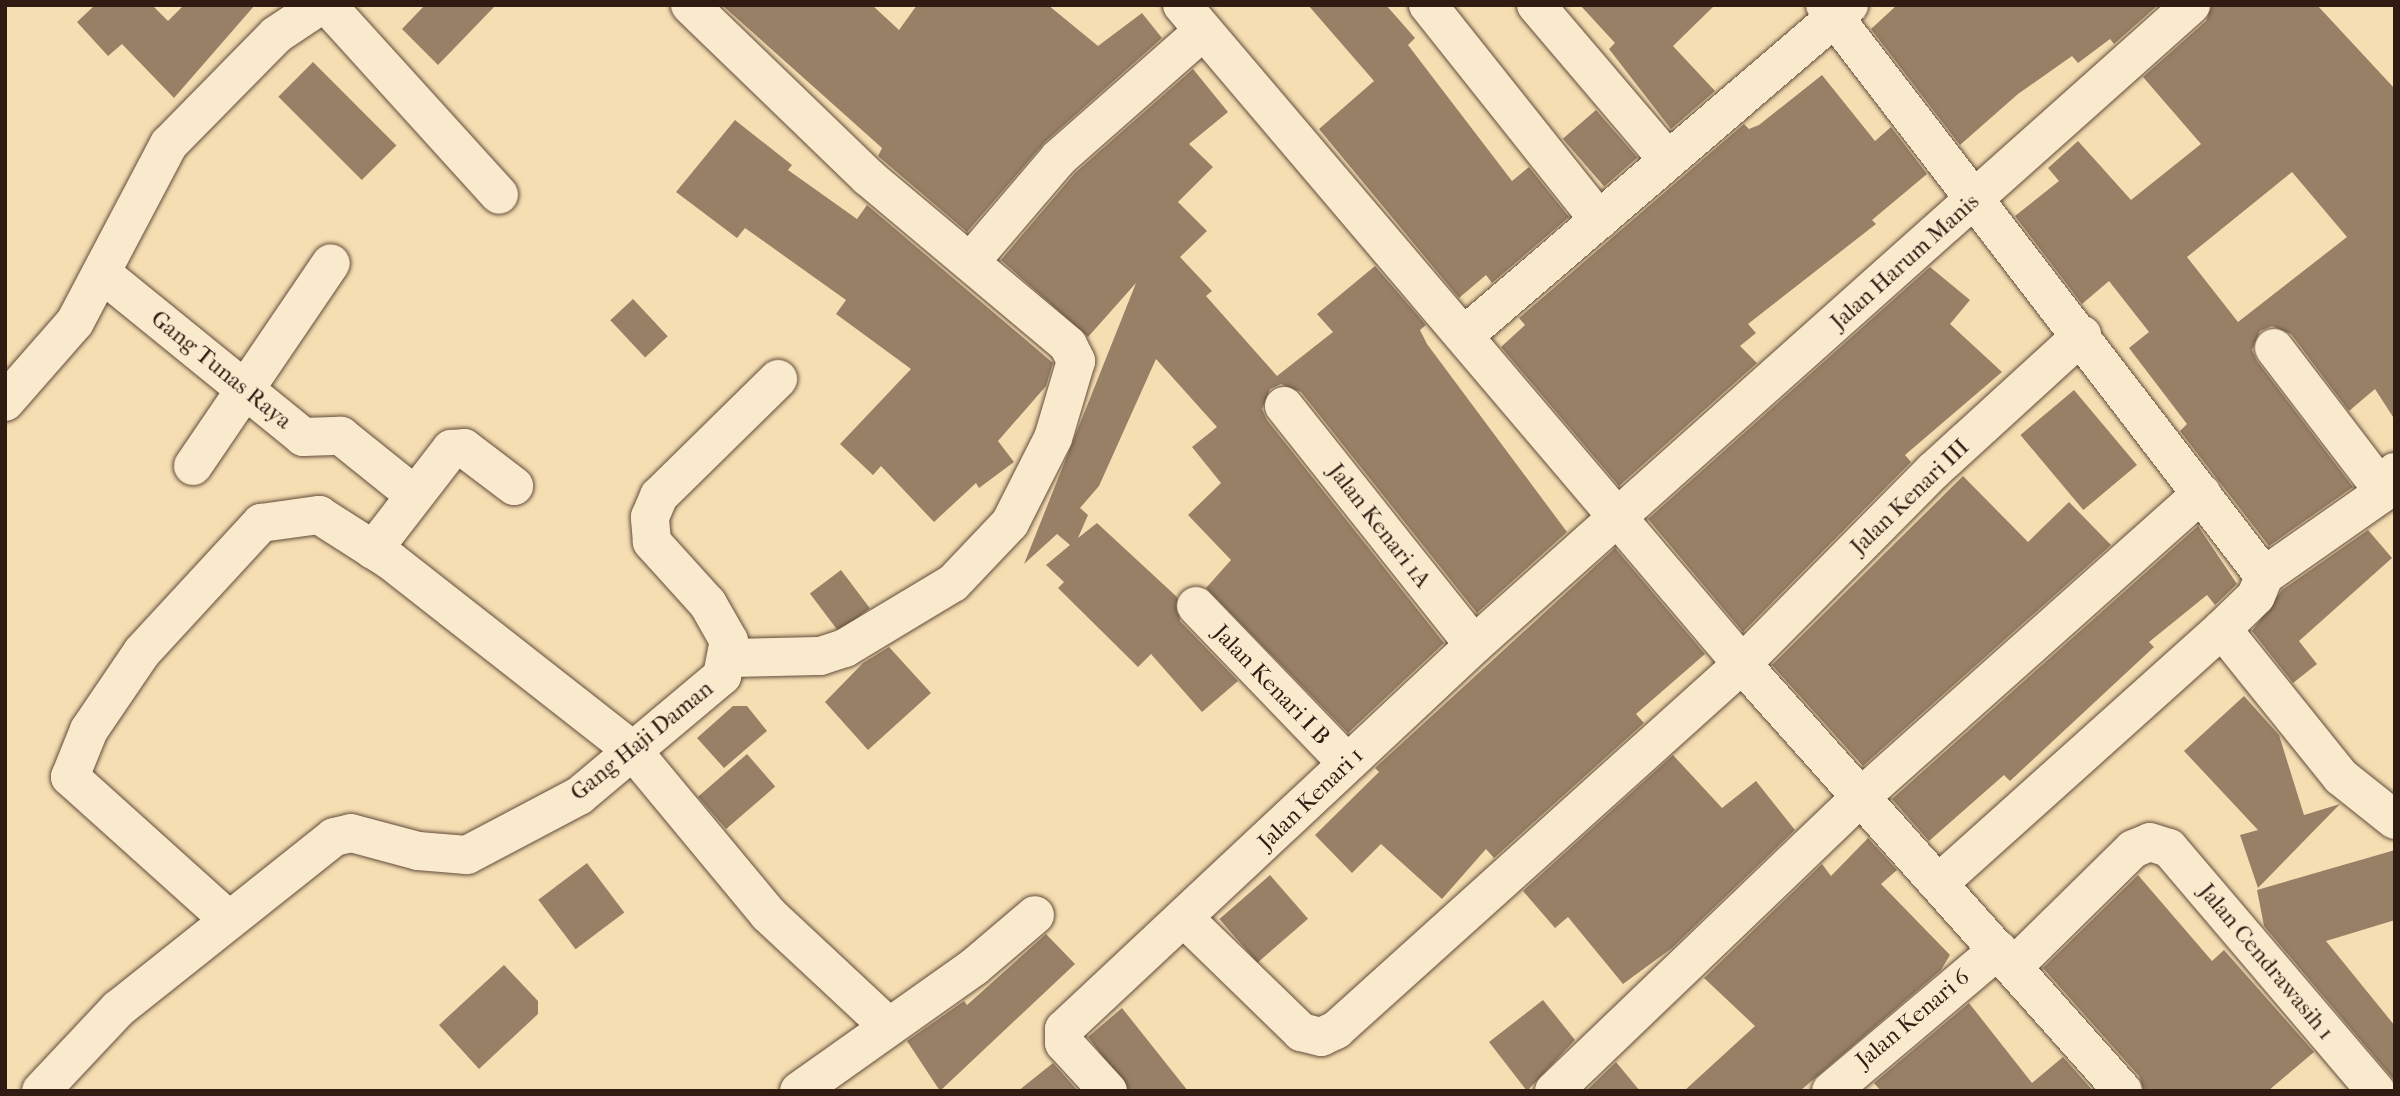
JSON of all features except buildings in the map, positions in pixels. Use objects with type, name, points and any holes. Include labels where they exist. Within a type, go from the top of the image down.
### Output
[{"type":"street","points":[[5,402],[45,362],[104,275],[169,144],[276,35],[321,5]]},
{"type":"street","points":[[327,5],[499,195]]},
{"type":"street","points":[[690,5],[867,177],[971,261],[1068,345],[1076,361],[1053,438],[1010,523],[953,583],[845,648],[820,656],[730,658]]},
{"type":"street","points":[[1428,5],[1599,220]]},
{"type":"street","points":[[1536,5],[1668,160]]},
{"type":"street","name":"Jalan Harum Manis","points":[[1619,519],[2191,5]]},
{"type":"street","points":[[1466,334],[1837,10],[2264,576]]},
{"type":"street","points":[[971,261],[1059,158],[1193,18],[1466,334],[1742,664],[2123,1091]]},
{"type":"street","points":[[193,466],[331,262]]},
{"type":"street","name":"Gang Tunas Raya","points":[[104,275],[248,387],[303,437],[341,436],[412,493]]},
{"type":"street","name":"Jalan Kenari III","points":[[1185,920],[1301,1032],[1321,1037],[1742,664],[1933,471],[2082,335]]},
{"type":"street","points":[[1939,883],[2222,629],[2256,596],[2264,576],[2390,482],[2274,348]]},
{"type":"street","name":"Gang Haji Daman","points":[[41,1091],[118,1009],[334,838],[351,832],[418,851],[467,855],[579,796],[722,676],[730,658],[729,640],[708,604],[652,542],[650,517],[659,496],[778,379]]},
{"type":"street","name":"Jalan Kenari 1A","points":[[1284,407],[1474,645]]},
{"type":"street","points":[[373,550],[412,493],[451,449],[464,448],[514,486]]},
{"type":"street","points":[[1554,1091],[1862,796],[2203,493]]},
{"type":"street","points":[[229,920],[70,777],[89,730],[142,652],[261,523],[319,515],[373,550],[632,750],[768,914],[886,1024]]},
{"type":"street","name":"Jalan Kenari 1","points":[[1108,1091],[1064,1044],[1064,1029],[1185,920],[1474,645],[1619,519]]},
{"type":"street","name":"Jalan Kenari I B","points":[[1196,606],[1347,763]]},
{"type":"street","points":[[2222,629],[2341,777],[2395,820]]},
{"type":"street","name":"Jalan Kenari 6","points":[[1852,1083],[2133,849],[2150,842]]},
{"type":"street","name":"Jalan Cendrawasih 1","points":[[2150,842],[2169,848],[2376,1091]]},
{"type":"street","points":[[799,1091],[886,1024],[974,967],[1035,915]]}]
